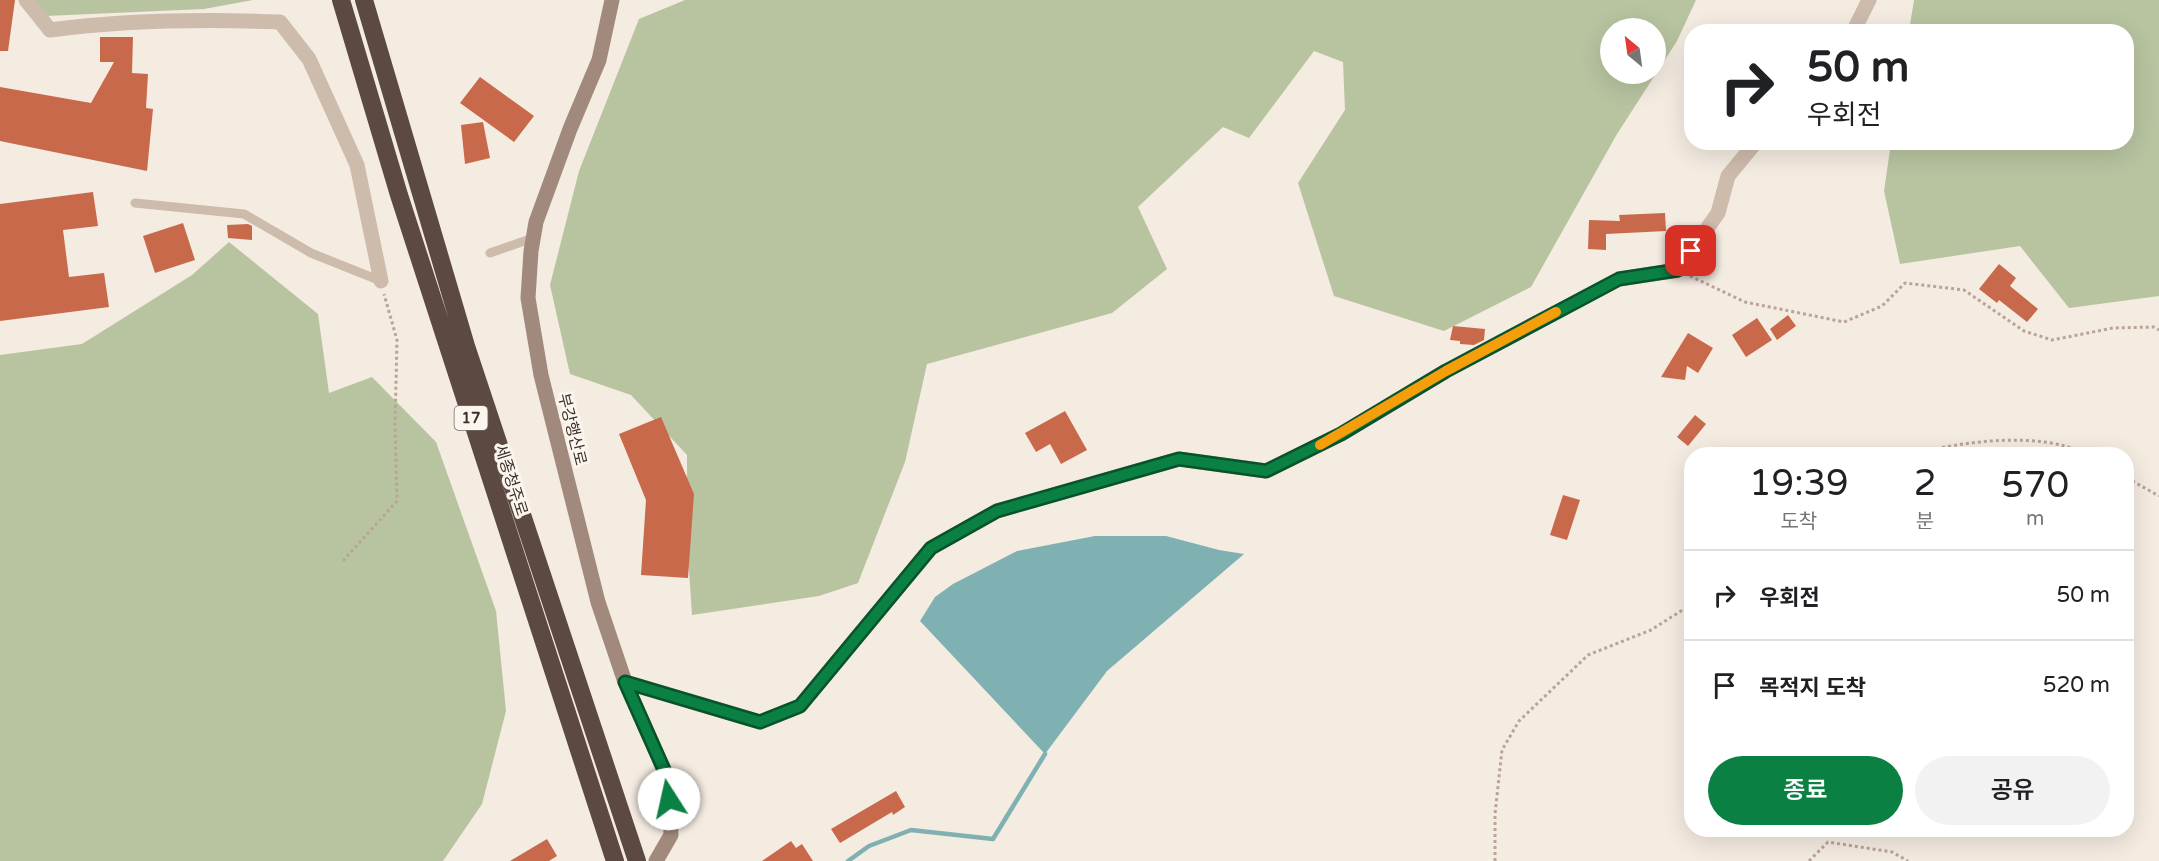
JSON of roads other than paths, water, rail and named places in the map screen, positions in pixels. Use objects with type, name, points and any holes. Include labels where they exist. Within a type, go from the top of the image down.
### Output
[{"type":"highway","name":"세종청주로","points":[[341,0],[403,207],[615,861]]},
{"type":"highway","name":"세종청주로","points":[[364,0],[466,346],[637,861]]},
{"type":"street","points":[[26,0],[50,30],[192,19],[280,22],[309,59],[357,165],[381,281]]},
{"type":"street","name":"부강행산로","points":[[612,0],[599,60],[566,139],[533,238],[528,298],[541,375],[598,603],[625,682],[669,781],[671,835],[657,861]]},
{"type":"street","points":[[1857,24],[1869,0]]},
{"type":"street","points":[[625,682],[760,722],[800,706],[931,548],[997,511],[1179,459],[1266,471],[1341,434],[1446,371],[1619,279],[1678,270],[1718,213],[1728,176],[1749,150]]},
{"type":"lane","points":[[135,203],[244,214],[311,253],[381,281]]},
{"type":"lane","points":[[490,253],[533,238]]},
{"type":"water","points":[[1095,536],[1166,536],[1244,554],[1107,671],[1045,754],[920,621],[935,597],[953,584],[1017,551]]},
{"type":"waterway","points":[[848,861],[869,846],[911,830],[993,839],[1045,754]]}]
